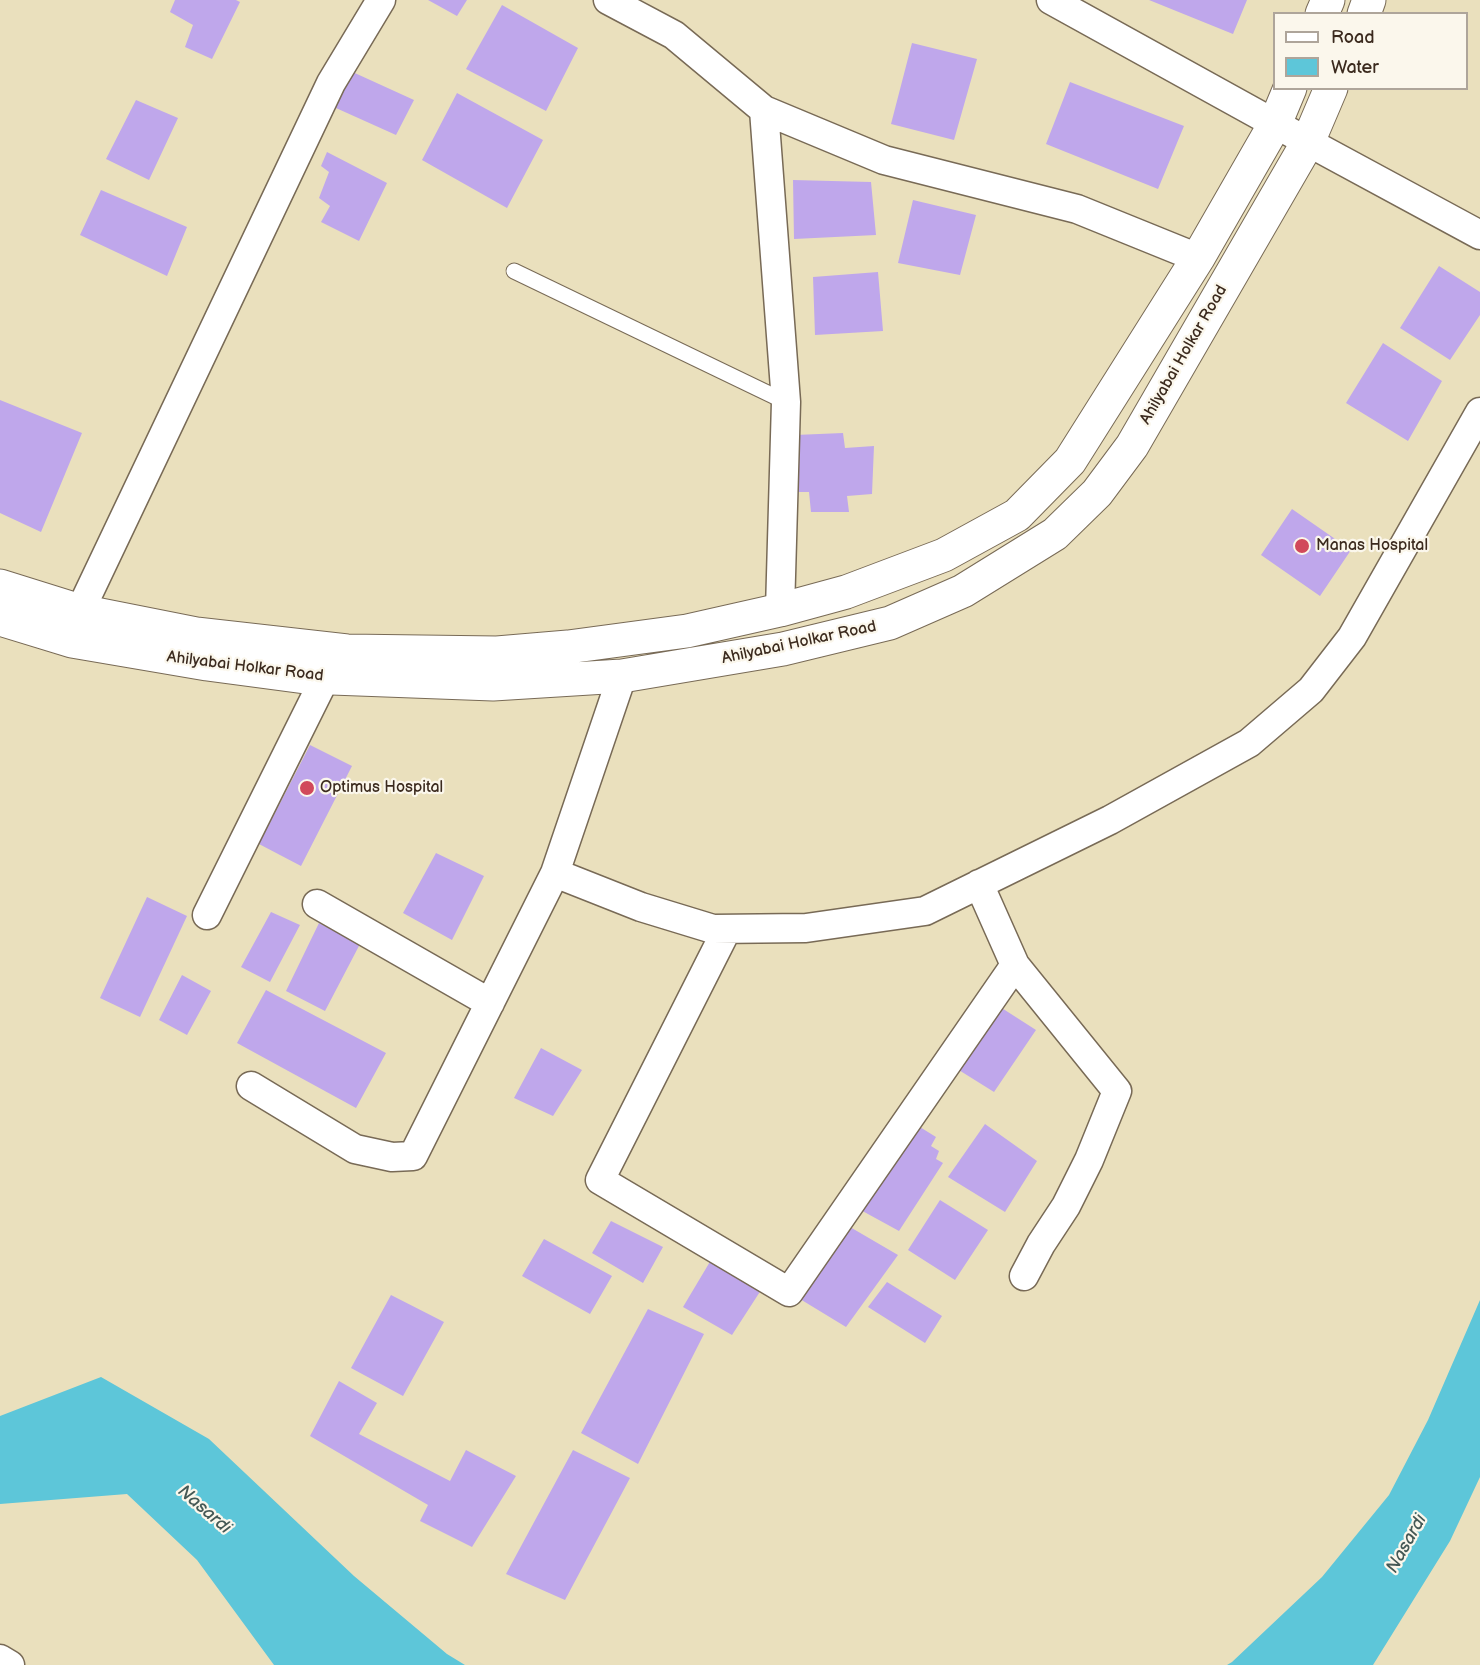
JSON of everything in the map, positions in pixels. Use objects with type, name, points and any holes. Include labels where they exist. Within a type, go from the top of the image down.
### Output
[{"type":"main road","name":"Ahilyabai Holkar Road","points":[[0,619],[196,634],[347,651],[497,653],[568,647],[687,631],[846,592],[944,555],[1017,515],[1070,461],[1198,258],[1275,124],[1289,90]]},
{"type":"main road","name":"Ahilyabai Holkar Road","points":[[0,586],[76,626],[207,664],[325,678],[494,684],[622,676],[783,649],[890,623],[963,591],[1055,534],[1097,493],[1132,446],[1308,142],[1330,90]]},
{"type":"street","points":[[76,626],[331,83],[381,0]]},
{"type":"street","points":[[608,0],[674,35],[764,110],[884,160],[1077,209],[1198,258]]},
{"type":"street","points":[[1051,0],[1480,235]]},
{"type":"street","points":[[764,110],[786,402],[780,610]]},
{"type":"street","points":[[555,873],[641,907],[713,929],[806,928],[925,911],[1110,820],[1249,743],[1311,690],[1352,637],[1480,412]]},
{"type":"street","points":[[251,1086],[355,1149],[392,1157],[413,1156],[555,873],[622,676]]},
{"type":"street","points":[[207,915],[325,678]]},
{"type":"street","points":[[980,884],[1015,965],[1117,1091],[1089,1160],[1066,1206],[1041,1244],[1024,1276]]},
{"type":"street","points":[[317,904],[490,1003]]},
{"type":"street","points":[[727,929],[600,1180],[789,1292],[1015,965]]},
{"type":"street","points":[[0,1659],[10,1665]]},
{"type":"lane","points":[[514,271],[786,402]]},
{"type":"water","name":"Nasardi","points":[[1480,1300],[1480,1477],[1450,1541],[1373,1665],[1227,1665],[1322,1577],[1389,1495],[1428,1420]]},
{"type":"water","name":"Nasardi","points":[[101,1377],[209,1439],[354,1576],[447,1654],[465,1665],[274,1665],[197,1560],[127,1494],[0,1504],[0,1416]]},
{"type":"building","points":[[175,0],[236,0],[240,2],[212,59],[185,47],[193,25],[170,12]]},
{"type":"building","points":[[428,0],[467,0],[457,16]]},
{"type":"building","points":[[1149,0],[1247,0],[1233,34]]},
{"type":"building","points":[[502,5],[578,48],[546,111],[466,69]]},
{"type":"building","points":[[912,43],[977,59],[954,140],[891,124]]},
{"type":"building","points":[[346,69],[414,100],[396,135],[327,104]]},
{"type":"building","points":[[1070,82],[1184,126],[1158,189],[1046,144]]},
{"type":"building","points":[[457,93],[543,140],[507,208],[422,160]]},
{"type":"building","points":[[136,100],[178,118],[149,180],[106,159]]},
{"type":"building","points":[[327,152],[387,183],[359,241],[321,222],[330,206],[319,198],[329,172],[321,166]]},
{"type":"building","points":[[793,180],[871,182],[876,235],[794,239]]},
{"type":"building","points":[[101,190],[187,227],[167,276],[80,235]]},
{"type":"building","points":[[913,200],[976,215],[960,275],[898,263]]},
{"type":"building","points":[[1439,266],[1480,292],[1480,315],[1450,360],[1400,328]]},
{"type":"building","points":[[878,272],[883,331],[815,335],[813,277]]},
{"type":"building","points":[[1383,343],[1442,381],[1408,441],[1346,403]]},
{"type":"building","points":[[0,400],[82,433],[41,532],[0,513]]},
{"type":"building","points":[[843,433],[845,448],[874,446],[872,494],[847,496],[849,512],[811,512],[809,492],[794,492],[795,435]]},
{"type":"building","points":[[1292,509],[1351,550],[1320,596],[1261,555]]},
{"type":"building","points":[[310,745],[352,766],[301,866],[259,844]]},
{"type":"building","points":[[436,853],[484,876],[452,940],[403,913]]},
{"type":"building","points":[[147,897],[187,916],[140,1017],[100,998]]},
{"type":"building","points":[[271,912],[300,925],[270,982],[241,967]]},
{"type":"building","points":[[319,923],[360,944],[325,1011],[286,991]]},
{"type":"building","points":[[182,975],[211,991],[187,1035],[159,1020]]},
{"type":"building","points":[[266,990],[386,1053],[356,1108],[237,1043]]},
{"type":"building","points":[[997,1005],[1036,1030],[994,1092],[954,1067]]},
{"type":"building","points":[[541,1048],[582,1070],[553,1116],[514,1098]]},
{"type":"building","points":[[915,1124],[936,1137],[931,1146],[939,1151],[936,1159],[943,1163],[899,1231],[857,1208]]},
{"type":"building","points":[[985,1124],[1037,1161],[1005,1212],[948,1177]]},
{"type":"building","points":[[940,1200],[988,1230],[955,1280],[908,1250]]},
{"type":"building","points":[[611,1221],[663,1247],[643,1283],[592,1253]]},
{"type":"building","points":[[850,1227],[898,1255],[846,1327],[800,1299]]},
{"type":"building","points":[[544,1239],[612,1276],[590,1314],[522,1276]]},
{"type":"building","points":[[711,1260],[763,1287],[732,1335],[683,1307]]},
{"type":"building","points":[[887,1282],[942,1316],[925,1343],[868,1307]]},
{"type":"building","points":[[391,1295],[444,1322],[403,1396],[351,1368]]},
{"type":"building","points":[[648,1309],[704,1334],[638,1464],[581,1433]]},
{"type":"building","points":[[339,1381],[377,1403],[359,1434],[450,1481],[466,1450],[516,1476],[472,1547],[420,1521],[428,1505],[310,1436]]},
{"type":"building","points":[[573,1450],[630,1478],[565,1600],[506,1574]]},
{"type":"place","name":"Manas Hospital","points":[[1302,546]]},
{"type":"place","name":"Optimus Hospital","points":[[307,788]]}]
